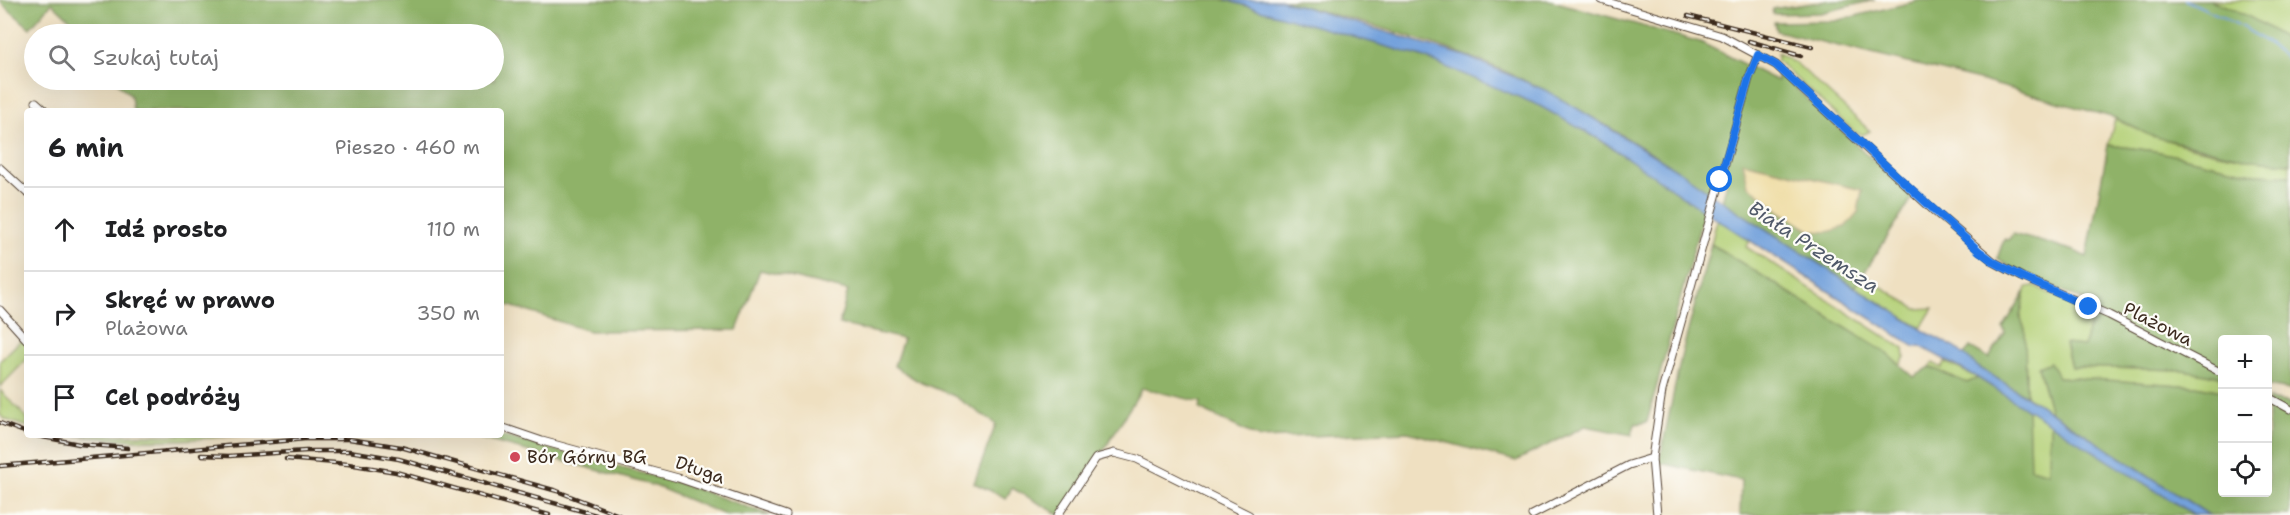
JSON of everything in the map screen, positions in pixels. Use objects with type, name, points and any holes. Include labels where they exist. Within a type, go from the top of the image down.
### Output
[{"type":"street","name":"Plażowa","points":[[1601,0],[1722,36],[1776,65],[1933,210],[1994,262],[2026,279],[2109,315],[2218,370]]},
{"type":"street","points":[[1657,515],[1652,458],[1662,391],[1749,78],[1758,55]]},
{"type":"street","points":[[36,102],[43,108]]},
{"type":"street","points":[[0,168],[24,190]]},
{"type":"street","points":[[0,310],[24,337]]},
{"type":"street","points":[[2272,399],[2290,409]]},
{"type":"street","name":"Długa","points":[[504,429],[678,478],[786,515]]},
{"type":"street","points":[[1058,515],[1096,458],[1114,453],[1137,459],[1238,513],[1249,515]]},
{"type":"street","points":[[1532,515],[1629,465],[1652,458]]},
{"type":"green space","points":[[0,0],[1226,0],[1425,58],[1503,88],[1583,129],[1704,211],[1647,422],[1635,424],[1632,435],[1585,426],[1516,461],[1408,432],[1260,438],[1200,409],[1201,402],[1142,388],[1064,515],[1060,515],[1012,488],[1006,498],[974,483],[996,424],[954,396],[918,381],[894,366],[903,339],[839,324],[848,291],[760,270],[737,330],[589,331],[504,304],[504,108],[133,108],[131,96],[125,90],[504,90],[504,24],[75,24],[52,3],[34,24],[25,24]]},
{"type":"green space","points":[[1281,0],[1549,0],[1700,42],[1777,81],[1777,71],[1913,197],[1855,287],[1722,201],[1727,182],[1713,179],[1709,192],[1608,126],[1529,83],[1448,49]],"holes":[[[1743,162],[1862,190],[1858,212]]]},
{"type":"green space","points":[[1833,0],[1875,0],[1820,13],[1773,14],[1772,9]]},
{"type":"green space","points":[[1921,0],[2210,0],[2231,8],[2262,24],[2290,43],[2290,163],[2253,160],[2151,136],[2115,118],[1979,80],[1776,31],[1774,22],[1835,21]]},
{"type":"green space","points":[[2210,0],[2290,0],[2288,11],[2290,12],[2290,26],[2286,25],[2290,28],[2290,43]]},
{"type":"green space","points":[[1777,53],[1798,65],[1870,131],[1862,135],[1855,132],[1777,61]]},
{"type":"green space","points":[[2115,119],[2156,137],[2200,149],[2245,158],[2290,163],[2290,176],[2257,174],[2155,151],[2108,145]]},
{"type":"green space","points":[[2108,145],[2155,151],[2257,174],[2290,176],[2290,390],[2272,387],[2272,335],[2218,335],[2218,376],[2184,370],[2071,367],[2065,344],[2084,346],[2095,305],[2017,271],[1997,259],[2004,239],[2008,240],[2013,234],[2072,250],[2087,257]]},
{"type":"green space","points":[[1717,219],[1750,241],[1746,247],[1904,349],[1905,357],[1900,365],[1888,354],[1711,244]]},
{"type":"green space","points":[[1711,244],[1888,354],[1914,377],[1930,367],[1967,383],[1978,378],[2028,409],[2030,468],[2049,473],[2050,423],[2194,515],[1740,515],[1741,480],[1659,463],[1681,357]]},
{"type":"green space","points":[[1863,275],[1916,309],[1933,308],[1921,328],[1855,287]]},
{"type":"green space","points":[[2034,286],[2093,313],[2084,346],[2065,344],[2071,367],[2184,370],[2218,376],[2218,390],[2196,386],[2057,377],[2038,367],[2051,412],[2026,396],[2025,329],[2020,317],[2027,287]]},
{"type":"green space","points":[[2025,292],[2020,317],[2025,329],[2026,396],[1978,367],[1964,355],[1970,347],[1989,358],[2005,333],[2003,328]]},
{"type":"green space","points":[[22,339],[24,340],[24,362],[0,387],[0,361]]},
{"type":"green space","points":[[1945,362],[1978,378],[1967,383],[1930,367],[1933,363],[1942,368]]},
{"type":"green space","points":[[2050,362],[2058,377],[2196,386],[2218,390],[2218,497],[2272,497],[2272,400],[2290,403],[2290,515],[2209,515],[2051,412],[2038,367]]},
{"type":"green space","points":[[0,390],[24,415],[24,426],[4,419],[0,415]]},
{"type":"green space","points":[[2028,409],[2050,423],[2049,473],[2029,468]]},
{"type":"green space","points":[[504,437],[679,483],[770,515],[725,515],[655,486],[479,438]]},
{"type":"green space","points":[[104,438],[208,438],[156,440]]},
{"type":"sand","points":[[1743,162],[1862,190],[1858,212],[1845,227],[1828,232],[1811,231],[1781,212],[1748,185]]},
{"type":"water","points":[[1226,0],[1281,0],[1465,56],[1545,90],[1679,171],[1855,287],[1926,332],[1956,348],[1978,367],[2209,515],[2194,515],[1978,378],[1920,346],[1915,347],[1704,211],[1604,142],[1538,105],[1422,57]]},
{"type":"waterway","points":[[2185,0],[2254,34],[2290,62]]},
{"type":"railway","points":[[1688,16],[1812,47]]},
{"type":"railway","points":[[1749,41],[1801,56]]},
{"type":"railway","points":[[0,423],[24,432]]},
{"type":"railway","points":[[48,438],[79,444],[128,448]]},
{"type":"railway","points":[[0,466],[305,439],[349,439],[401,447],[557,491],[619,515]]},
{"type":"railway","points":[[201,455],[349,451],[399,459],[596,515]]},
{"type":"railway","points":[[286,459],[348,464],[396,472],[549,515]]},
{"type":"place","name":"Bór Górny BG","points":[[515,457]]},
{"type":"route","points":[[1720,180],[1749,78],[1758,55],[1776,65],[1979,251],[2022,277],[2089,307]]},
{"type":"water label","name":"Biała Przemsza","points":[[1814,247]]}]
